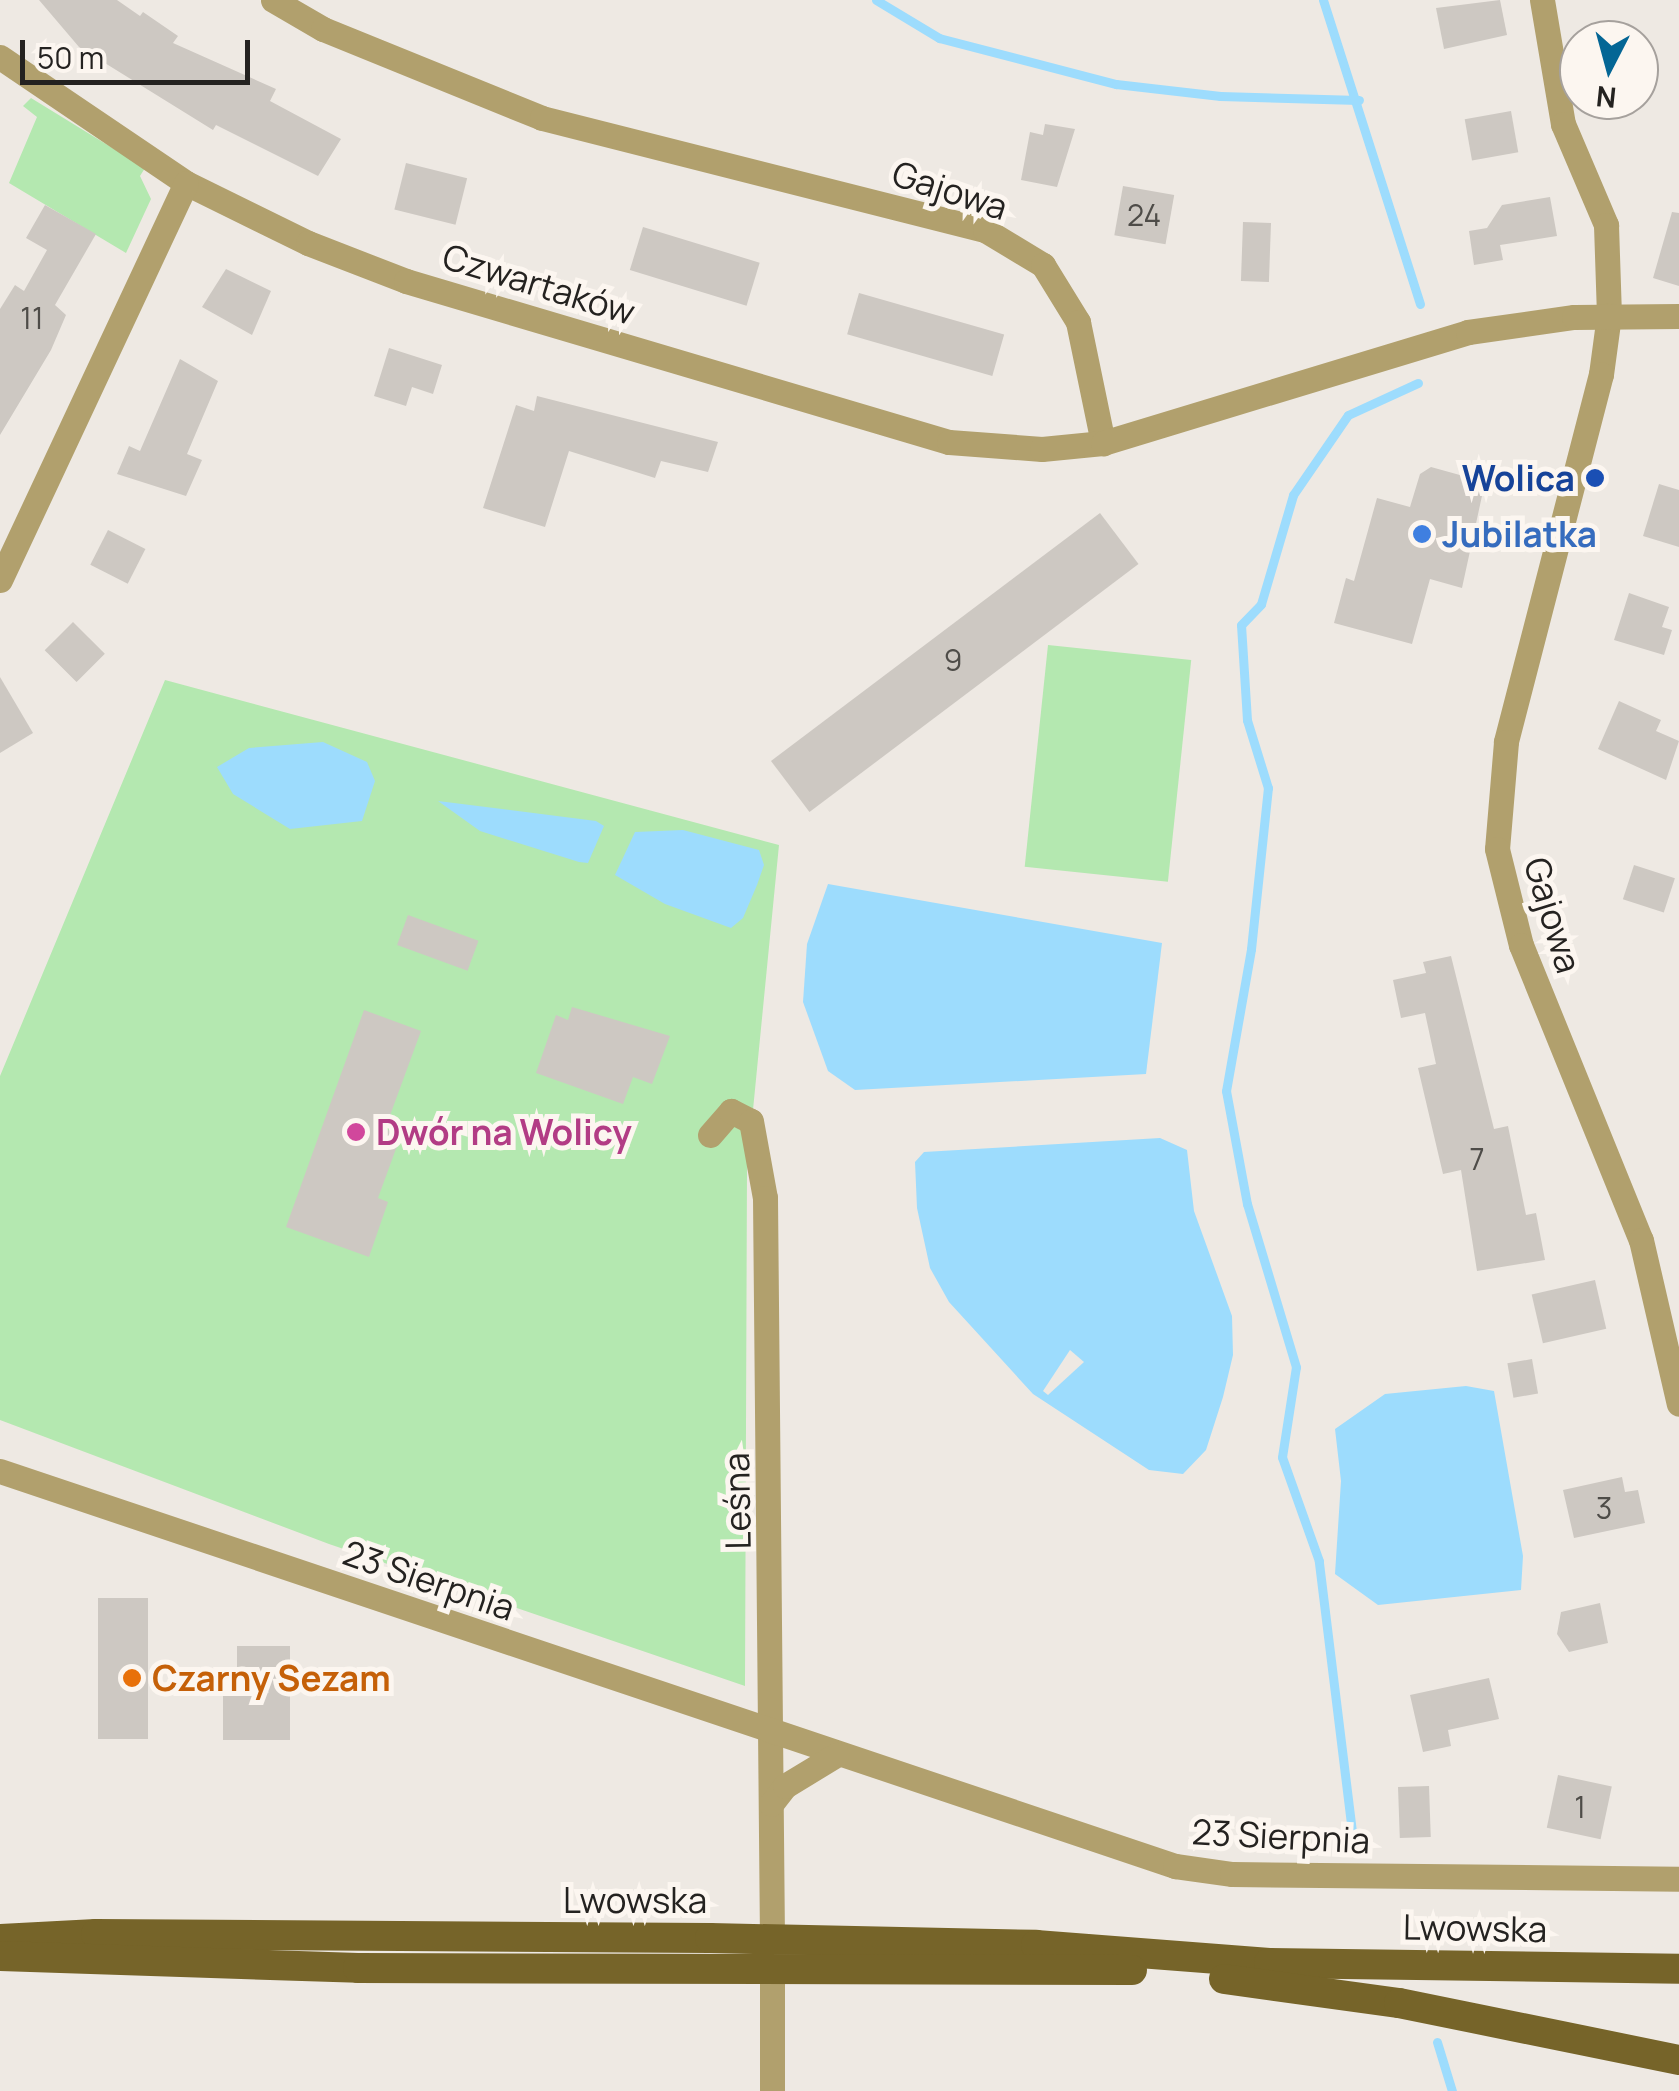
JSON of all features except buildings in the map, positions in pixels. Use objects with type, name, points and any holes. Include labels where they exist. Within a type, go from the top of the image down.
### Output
[{"type":"main road","name":"Lwowska","points":[[0,1938],[112,1934],[1036,1944],[1270,1963],[1679,1968]]},
{"type":"main road","name":"Lwowska","points":[[0,1956],[98,1964],[772,1972],[1151,1970],[1270,1963]]},
{"type":"main road","points":[[1151,1970],[1399,2004],[1679,2060]]},
{"type":"street","name":"Gajowa","points":[[272,0],[323,29],[542,118],[986,230],[1042,265],[1078,322],[1103,443]]},
{"type":"street","name":"Gajowa","points":[[1542,0],[1564,124],[1606,225],[1609,316],[1601,374],[1506,742],[1497,849],[1520,945],[1640,1240],[1679,1404]]},
{"type":"street","name":"Czwartaków","points":[[0,58],[186,184],[308,243],[406,281],[949,442],[1042,448],[1103,443]]},
{"type":"street","points":[[0,580],[186,184]]},
{"type":"street","points":[[1103,443],[1428,345],[1523,322],[1679,316]]},
{"type":"street","name":"Leśna","points":[[710,1135],[730,1110],[752,1121],[765,1198],[772,1940]]},
{"type":"street","name":"23 Sierpnia","points":[[0,1470],[836,1755],[1175,1866],[1232,1874],[1679,1879]]},
{"type":"street","points":[[771,1804],[785,1786],[836,1755]]},
{"type":"street","points":[[772,1972],[772,2091]]},
{"type":"green space","points":[[31,98],[145,168],[140,176],[151,199],[126,253],[9,183],[37,117],[23,106]]},
{"type":"green space","points":[[1048,645],[1191,660],[1168,882],[1025,867]]},
{"type":"green space","points":[[165,680],[779,845],[747,1171],[745,1686],[329,1544],[0,1420],[0,1076]]},
{"type":"water","points":[[323,742],[367,762],[375,781],[362,821],[290,829],[233,794],[217,767],[249,748]]},
{"type":"water","points":[[438,801],[596,821],[604,826],[588,863],[579,862],[480,831]]},
{"type":"water","points":[[683,830],[759,850],[764,865],[757,885],[743,918],[731,928],[665,904],[615,875],[635,832]]},
{"type":"water","points":[[828,884],[1162,943],[1146,1074],[855,1090],[828,1071],[803,1002],[807,944]]},
{"type":"water","points":[[1160,1138],[1187,1150],[1194,1211],[1232,1316],[1233,1355],[1223,1397],[1206,1450],[1183,1474],[1149,1470],[1033,1394],[949,1302],[930,1268],[917,1208],[915,1162],[924,1152]]},
{"type":"water","points":[[1466,1386],[1494,1391],[1523,1556],[1521,1590],[1378,1605],[1335,1574],[1341,1481],[1335,1429],[1385,1394]]},
{"type":"pier","points":[[1070,1350],[1084,1362],[1048,1395],[1043,1391]]},
{"type":"waterway","points":[[876,0],[939,38],[1116,84],[1220,96],[1359,100]]},
{"type":"waterway","points":[[1323,0],[1420,304]]},
{"type":"waterway","points":[[1354,1848],[1319,1561],[1282,1457],[1296,1367],[1247,1204],[1226,1091],[1251,949],[1268,788],[1247,720],[1241,625],[1261,604],[1293,495],[1348,415],[1418,383]]},
{"type":"waterway","points":[[1437,2042],[1452,2091]]},
{"type":"place","name":"Wolica","points":[[1595,478]]},
{"type":"place","name":"Jubilatka","points":[[1422,534]]},
{"type":"place","name":"Dwór na Wolicy","points":[[356,1132]]},
{"type":"place","name":"Czarny Sezam","points":[[132,1678]]}]
